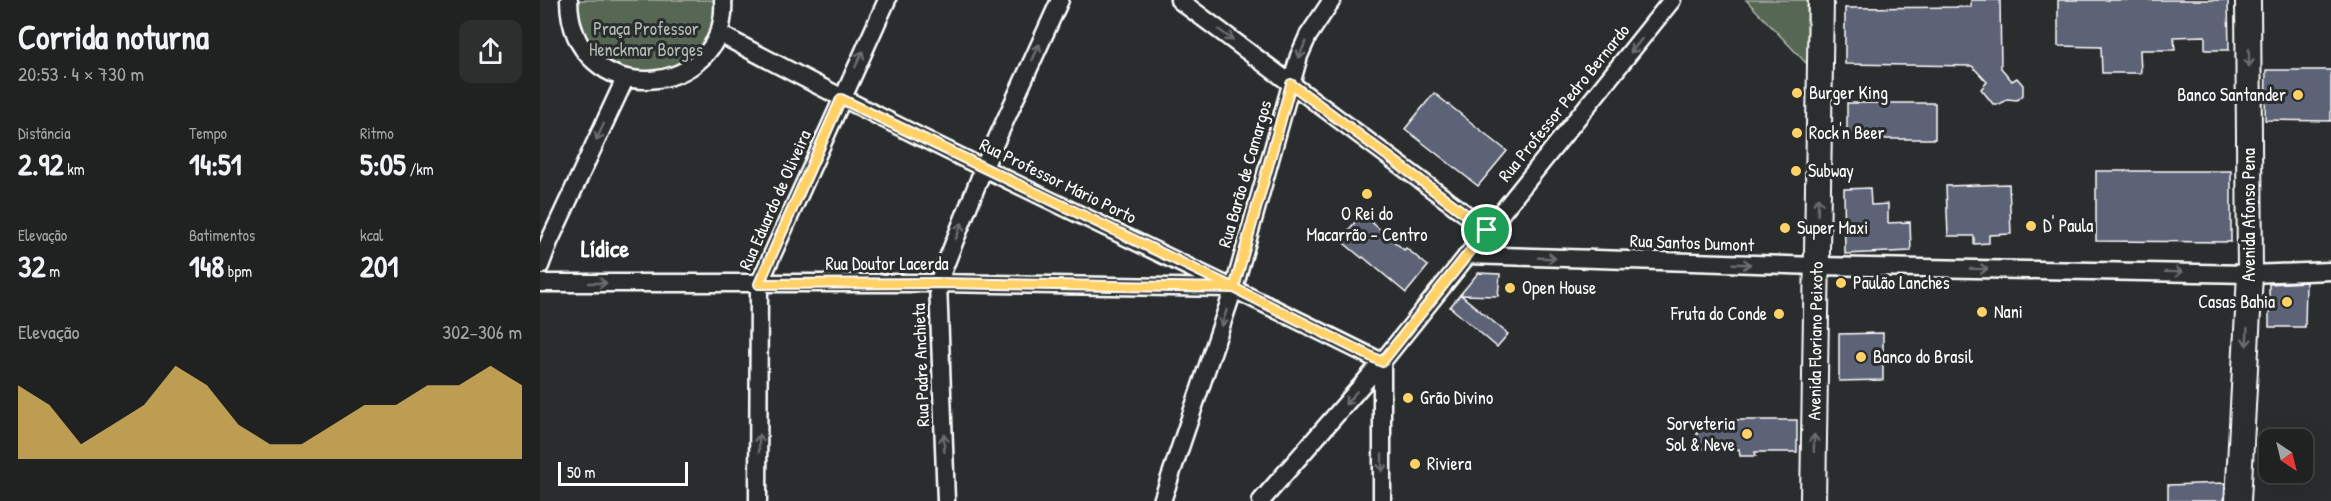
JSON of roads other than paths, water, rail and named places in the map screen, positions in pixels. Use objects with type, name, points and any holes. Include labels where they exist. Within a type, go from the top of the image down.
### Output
[{"type":"street","points":[[569,0],[569,14],[574,32],[582,48],[593,61],[608,72],[625,79],[647,81],[669,78],[690,68],[707,52],[718,33],[724,10],[723,0]]},
{"type":"street","name":"Rua Eduardo de Oliveira","points":[[758,501],[759,284],[886,0]]},
{"type":"street","name":"Rua Padre Anchieta","points":[[946,501],[938,283],[984,167],[1060,0]]},
{"type":"street","points":[[1179,0],[1487,230],[1382,362],[1261,501]]},
{"type":"street","name":"Rua Barão de Camargos","points":[[1162,501],[1234,288],[1299,56],[1308,36],[1332,0]]},
{"type":"street","name":"Rua Professor Pedro Bernardo","points":[[1487,230],[1672,0]]},
{"type":"street","name":"Avenida Floriano Peixoto","points":[[1813,501],[1821,0]]},
{"type":"street","name":"Avenida Afonso Pena","points":[[2238,501],[2250,274],[2248,0]]},
{"type":"street","name":"Rua Professor Mário Porto","points":[[718,33],[841,99],[1234,288],[1382,362]]},
{"type":"street","points":[[540,266],[544,240],[625,79]]},
{"type":"street","name":"Rua Santos Dumont","points":[[1467,255],[1818,266],[2250,274],[2331,271]]},
{"type":"street","name":"Rua Doutor Lacerda","points":[[540,283],[938,283],[1234,288]]},
{"type":"street","points":[[1382,362],[1382,501]]},
{"type":"place","name":"Burger King","points":[[1797,93]]},
{"type":"place","name":"Banco Santander","points":[[2298,95]]},
{"type":"place","name":"Rock'n Beer","points":[[1797,133]]},
{"type":"place","name":"Subway","points":[[1796,171]]},
{"type":"place","name":"O Rei do Macarrão - Centro","points":[[1367,194]]},
{"type":"place","name":"D' Paula","points":[[2031,226]]},
{"type":"place","name":"Super Maxi","points":[[1785,228]]},
{"type":"place","name":"Paulão Lanches","points":[[1841,283]]},
{"type":"place","name":"Open House","points":[[1510,288]]},
{"type":"place","name":"Casas Bahia","points":[[2287,302]]},
{"type":"place","name":"Nani","points":[[1982,312]]},
{"type":"place","name":"Fruta do Conde","points":[[1779,314]]},
{"type":"place","name":"Banco do Brasil","points":[[1861,357]]},
{"type":"place","name":"Grão Divino","points":[[1408,398]]},
{"type":"place","name":"Sorveteria Sol & Neve","points":[[1747,434]]},
{"type":"place","name":"Riviera","points":[[1415,464]]},
{"type":"district","name":"Lídice","points":[[605,249]]},
{"type":"park label","name":"Praça Professor Henckmar Borges","points":[[646,39]]}]
